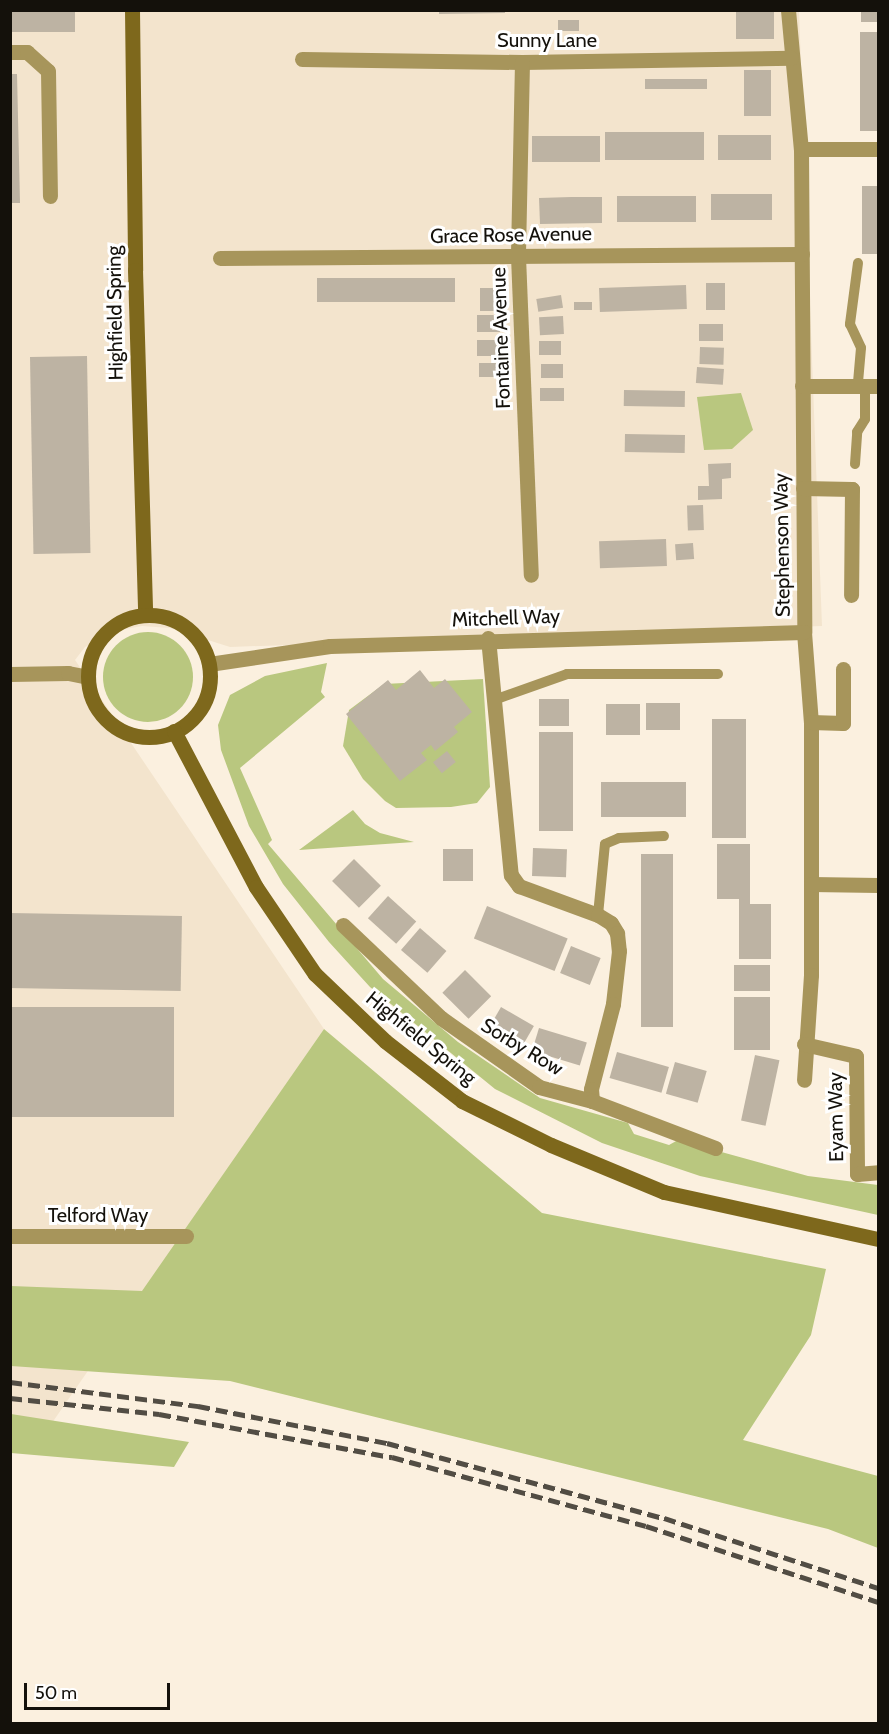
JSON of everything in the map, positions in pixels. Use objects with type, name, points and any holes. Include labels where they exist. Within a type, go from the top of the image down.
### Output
[{"type":"main road","name":"Highfield Spring","points":[[132,10],[135,306],[146,615]]},
{"type":"main road","points":[[146,615],[172,619],[189,629],[202,645],[210,664],[205,701],[195,717],[174,731],[142,737],[123,731],[106,720],[94,704],[88,677],[98,642],[113,626],[146,615]]},
{"type":"main road","name":"Highfield Spring","points":[[174,731],[256,887],[315,974],[385,1041],[462,1101],[551,1145],[664,1191],[879,1239]]},
{"type":"street","name":"Stephenson Way","points":[[788,10],[801,149],[804,632],[811,722],[811,975],[804,1044],[804,1080]]},
{"type":"street","points":[[10,52],[27,52],[48,71],[50,196]]},
{"type":"street","name":"Sunny Lane","points":[[302,59],[522,62],[791,58]]},
{"type":"street","name":"Fontaine Avenue","points":[[522,62],[518,256],[531,575]]},
{"type":"street","points":[[801,149],[879,150]]},
{"type":"street","name":"Grace Rose Avenue","points":[[220,258],[802,254]]},
{"type":"street","points":[[802,386],[867,386]]},
{"type":"street","points":[[802,488],[852,489],[851,595]]},
{"type":"street","name":"Mitchell Way","points":[[210,664],[330,646],[488,638],[804,632]]},
{"type":"street","points":[[488,638],[513,881],[598,915],[611,923],[619,951],[613,1004],[591,1089],[592,1101]]},
{"type":"street","points":[[811,722],[843,723],[843,669]]},
{"type":"street","points":[[10,674],[68,673],[88,677]]},
{"type":"street","points":[[811,884],[879,885]]},
{"type":"street","name":"Sorby Row","points":[[343,925],[441,1018],[477,1047],[539,1087],[592,1101],[715,1148]]},
{"type":"street","name":"Eyam Way","points":[[804,1044],[856,1056],[858,1174],[879,1172]]},
{"type":"street","name":"Telford Way","points":[[10,1236],[186,1236]]},
{"type":"lane","points":[[855,464],[857,432],[865,419],[867,386],[861,348],[850,324],[858,263]]},
{"type":"lane","points":[[494,700],[567,674],[718,674]]},
{"type":"lane","points":[[598,915],[605,844],[619,838],[664,836]]},
{"type":"shaded area","points":[[11,11],[799,11],[822,626],[230,647],[170,628],[142,626],[120,630],[85,647],[75,660],[324,1029],[34,1449],[11,1446]]},
{"type":"green space","points":[[741,393],[753,430],[732,449],[704,450],[697,397]]},
{"type":"green space","points":[[148,632],[165,636],[180,645],[189,660],[193,677],[189,694],[180,709],[165,718],[148,722],[131,718],[116,709],[107,694],[103,677],[107,660],[116,645],[131,636]]},
{"type":"green space","points":[[327,663],[321,692],[325,697],[240,768],[272,840],[268,844],[383,979],[458,1042],[540,1098],[628,1123],[634,1134],[669,1145],[678,1140],[808,1176],[878,1185],[878,1215],[700,1176],[602,1143],[495,1089],[370,987],[329,942],[283,884],[249,826],[221,750],[218,725],[230,695],[265,676]]},
{"type":"green space","points":[[483,679],[490,787],[477,803],[451,807],[396,808],[385,801],[363,779],[343,746],[349,710],[384,684]]},
{"type":"green space","points":[[353,810],[365,824],[380,833],[414,842],[299,850]]},
{"type":"green space","points":[[324,1029],[542,1213],[826,1269],[811,1335],[743,1440],[878,1476],[878,1548],[828,1529],[230,1381],[11,1366],[11,1286],[142,1291]]},
{"type":"green space","points":[[11,1414],[189,1442],[174,1467],[11,1453]]},
{"type":"building","points":[[10,10],[75,10],[75,32],[10,32]]},
{"type":"building","points":[[439,10],[505,10],[505,13],[439,14]]},
{"type":"building","points":[[736,10],[774,10],[774,39],[736,39]]},
{"type":"building","points":[[861,10],[878,10],[878,22],[861,22]]},
{"type":"building","points":[[558,20],[579,20],[579,31],[558,31]]},
{"type":"building","points":[[860,32],[878,32],[878,131],[860,131]]},
{"type":"building","points":[[744,70],[771,70],[771,116],[744,116]]},
{"type":"building","points":[[10,74],[17,74],[20,203],[10,203]]},
{"type":"building","points":[[645,79],[707,79],[707,89],[645,89]]},
{"type":"building","points":[[605,132],[704,132],[704,160],[605,160]]},
{"type":"building","points":[[718,135],[771,135],[771,160],[718,160]]},
{"type":"building","points":[[532,136],[600,136],[600,162],[532,162]]},
{"type":"building","points":[[862,186],[878,186],[878,254],[862,254]]},
{"type":"building","points":[[711,194],[772,194],[772,220],[711,220]]},
{"type":"building","points":[[617,196],[696,196],[696,222],[617,222]]},
{"type":"building","points":[[602,197],[602,223],[540,224],[539,198]]},
{"type":"building","points":[[317,278],[455,278],[455,302],[317,302]]},
{"type":"building","points":[[706,283],[725,283],[725,310],[706,310]]},
{"type":"building","points":[[686,285],[687,309],[600,312],[599,288]]},
{"type":"building","points":[[480,288],[500,288],[500,311],[480,311]]},
{"type":"building","points":[[561,295],[563,308],[538,312],[536,299]]},
{"type":"building","points":[[574,302],[592,302],[592,310],[574,310]]},
{"type":"building","points":[[477,315],[500,315],[500,332],[477,332]]},
{"type":"building","points":[[563,316],[564,334],[540,335],[539,317]]},
{"type":"building","points":[[699,324],[723,324],[723,341],[699,341]]},
{"type":"building","points":[[477,340],[501,340],[501,356],[477,356]]},
{"type":"building","points":[[539,341],[561,341],[561,355],[539,355]]},
{"type":"building","points":[[700,347],[724,348],[723,365],[699,364]]},
{"type":"building","points":[[87,356],[90,553],[33,554],[30,357]]},
{"type":"building","points":[[479,363],[499,363],[499,377],[479,377]]},
{"type":"building","points":[[541,364],[563,364],[563,378],[541,378]]},
{"type":"building","points":[[697,367],[724,369],[723,385],[696,383]]},
{"type":"building","points":[[540,388],[564,388],[564,401],[540,401]]},
{"type":"building","points":[[624,390],[685,391],[685,407],[624,406]]},
{"type":"building","points":[[625,434],[685,435],[685,453],[625,452]]},
{"type":"building","points":[[731,463],[731,478],[722,479],[722,499],[698,500],[698,486],[709,486],[708,464]]},
{"type":"building","points":[[703,505],[704,530],[688,531],[687,506]]},
{"type":"building","points":[[666,539],[667,566],[600,568],[599,541]]},
{"type":"building","points":[[693,543],[694,559],[676,560],[675,544]]},
{"type":"building","points":[[420,670],[434,688],[445,679],[472,712],[454,727],[458,732],[435,751],[431,745],[421,753],[427,760],[400,781],[346,714],[388,680],[396,690]]},
{"type":"building","points":[[539,699],[569,699],[569,726],[539,726]]},
{"type":"building","points":[[646,703],[680,703],[680,730],[646,730]]},
{"type":"building","points":[[606,704],[640,704],[640,735],[606,735]]},
{"type":"building","points":[[712,719],[746,719],[746,838],[712,838]]},
{"type":"building","points":[[539,732],[573,732],[573,831],[539,831]]},
{"type":"building","points":[[447,751],[456,762],[442,773],[433,762]]},
{"type":"building","points":[[601,782],[686,782],[686,817],[601,817]]},
{"type":"building","points":[[717,844],[750,844],[750,904],[771,904],[771,959],[739,959],[739,899],[717,899]]},
{"type":"building","points":[[533,848],[567,849],[566,877],[532,876]]},
{"type":"building","points":[[443,849],[473,849],[473,881],[443,881]]},
{"type":"building","points":[[641,854],[673,854],[673,1027],[641,1027]]},
{"type":"building","points":[[354,859],[381,886],[359,908],[332,881]]},
{"type":"building","points":[[388,896],[416,921],[396,944],[368,918]]},
{"type":"building","points":[[487,906],[568,939],[555,971],[474,938]]},
{"type":"building","points":[[10,913],[182,916],[181,991],[10,988]]},
{"type":"building","points":[[420,928],[446,951],[427,973],[401,950]]},
{"type":"building","points":[[571,946],[601,958],[590,985],[560,973]]},
{"type":"building","points":[[734,965],[770,965],[770,991],[734,991]]},
{"type":"building","points":[[465,970],[491,996],[469,1019],[442,993]]},
{"type":"building","points":[[734,997],[770,997],[770,1050],[734,1050]]},
{"type":"building","points":[[10,1007],[174,1007],[174,1117],[10,1117]]},
{"type":"building","points":[[501,1007],[534,1026],[519,1052],[486,1033]]},
{"type":"building","points":[[539,1028],[587,1043],[580,1066],[532,1051]]},
{"type":"building","points":[[617,1052],[669,1067],[661,1093],[610,1078]]},
{"type":"building","points":[[755,1055],[779,1060],[766,1126],[741,1121]]},
{"type":"building","points":[[675,1062],[707,1071],[698,1103],[666,1094]]},
{"type":"railway","points":[[10,1382],[198,1406],[387,1443],[664,1518],[878,1588]]},
{"type":"railway","points":[[10,1398],[159,1414],[392,1457],[646,1526],[878,1602]]}]
